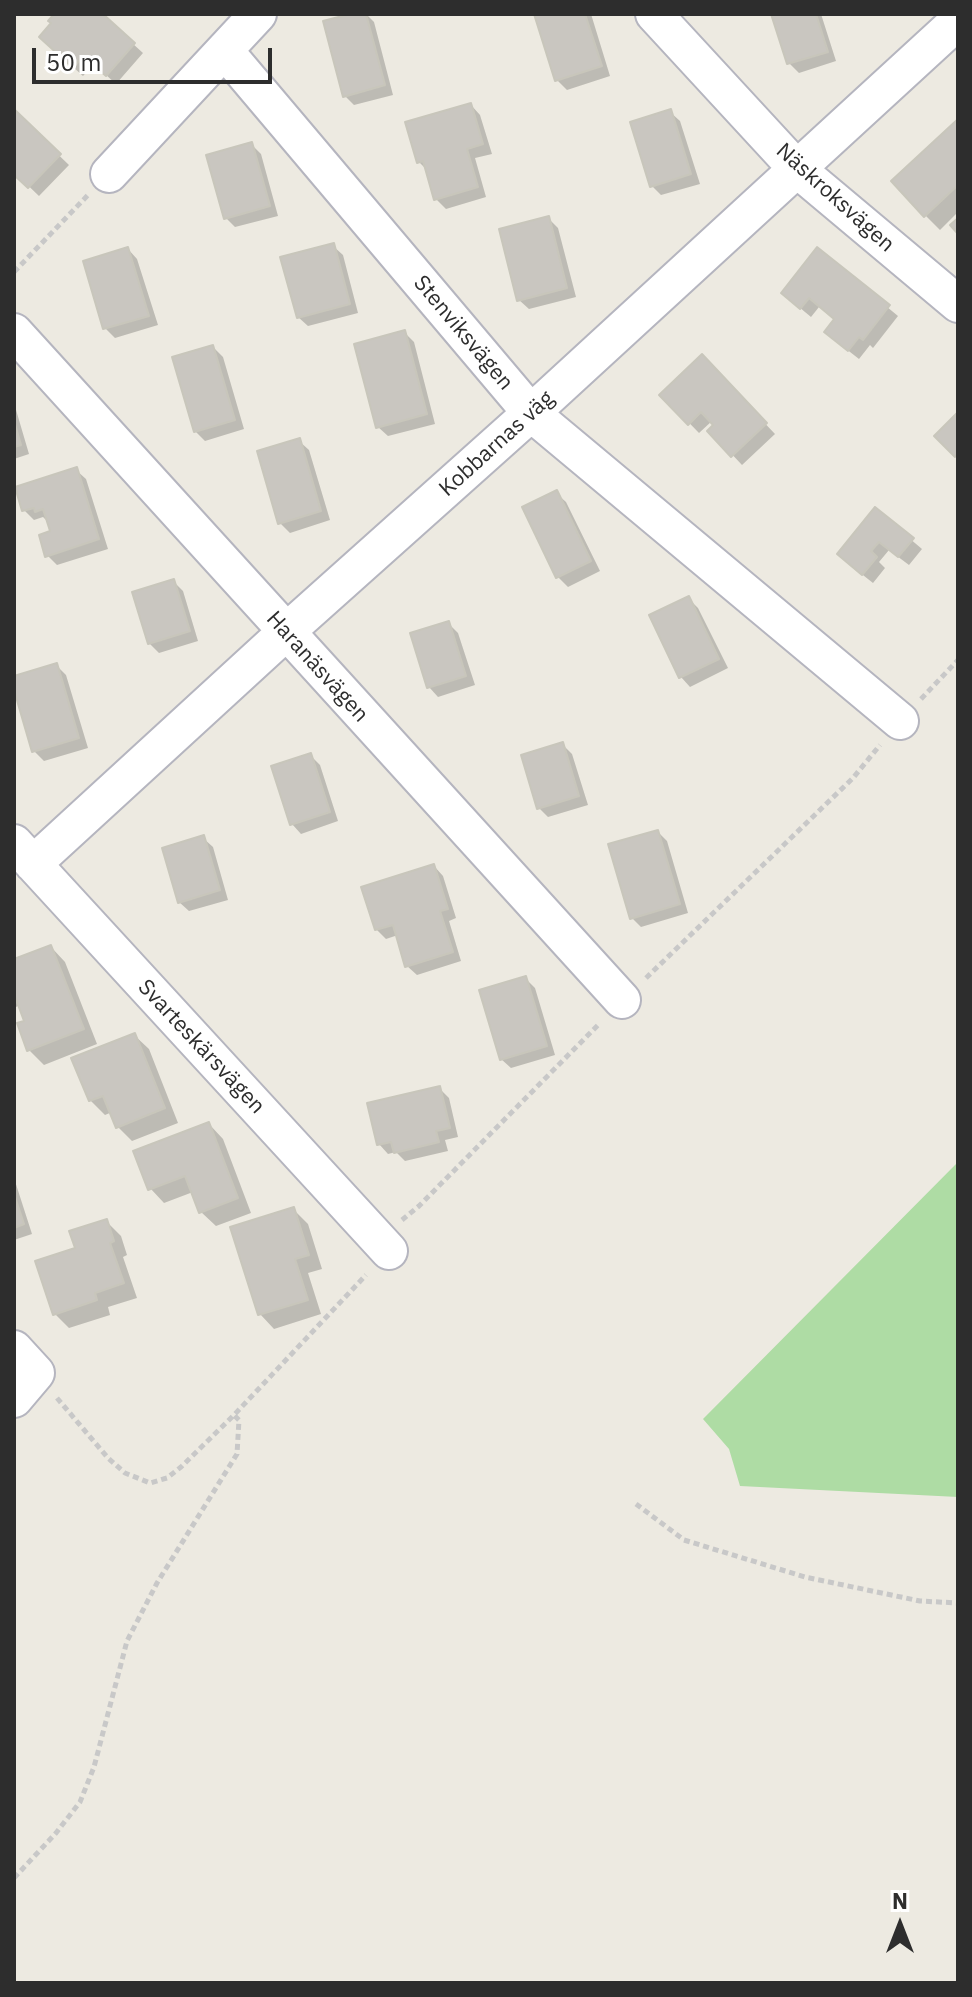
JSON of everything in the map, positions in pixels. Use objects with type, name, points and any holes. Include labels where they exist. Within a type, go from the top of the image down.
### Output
[{"type":"street","points":[[109,174],[258,14]]},
{"type":"street","name":"Näskroksvägen","points":[[654,14],[797,169],[958,304]]},
{"type":"street","name":"Kobbarnas väg","points":[[24,853],[286,632],[531,413],[958,21]]},
{"type":"street","name":"Stenviksvägen","points":[[225,51],[531,413],[900,721]]},
{"type":"street","name":"Haranäsvägen","points":[[14,332],[622,1000]]},
{"type":"street","name":"Svarteskärsvägen","points":[[24,853],[384,1245]]},
{"type":"path","points":[[14,272],[109,174]]},
{"type":"path","points":[[21,1374],[125,1473],[150,1483],[167,1478],[234,1415],[419,1206],[622,1000],[853,778],[900,721],[958,660]]},
{"type":"path","points":[[14,1878],[80,1802],[98,1756],[127,1641],[157,1583],[237,1454],[239,1420],[234,1415]]},
{"type":"path","points":[[636,1504],[684,1540],[699,1545],[805,1577],[920,1601],[958,1603]]},
{"type":"green space","points":[[958,1162],[958,1497],[740,1486],[729,1449],[703,1419]]},
{"type":"building","points":[[54,14],[103,14],[135,43],[106,76],[83,56],[73,68],[39,37],[51,23],[48,21]]},
{"type":"building","points":[[350,14],[366,14],[385,85],[343,97],[323,21]]},
{"type":"building","points":[[534,14],[585,14],[602,66],[555,81]]},
{"type":"building","points":[[771,14],[816,14],[828,52],[787,64]]},
{"type":"building","points":[[471,103],[483,144],[467,149],[478,187],[434,200],[423,161],[417,163],[405,122]]},
{"type":"building","points":[[14,109],[61,154],[28,188],[14,175]]},
{"type":"building","points":[[671,109],[691,174],[650,187],[630,122]]},
{"type":"building","points":[[958,119],[958,185],[924,217],[891,181]]},
{"type":"building","points":[[252,142],[270,206],[224,219],[206,155]]},
{"type":"building","points":[[549,216],[567,288],[517,301],[499,229]]},
{"type":"building","points":[[958,218],[958,234],[950,225]]},
{"type":"building","points":[[334,243],[350,304],[297,318],[280,257]]},
{"type":"building","points":[[128,247],[149,316],[103,329],[83,261]]},
{"type":"building","points":[[817,247],[890,305],[863,340],[859,337],[848,351],[824,332],[834,319],[809,298],[800,309],[781,293]]},
{"type":"building","points":[[405,330],[427,414],[376,428],[354,344]]},
{"type":"building","points":[[213,345],[235,420],[194,432],[172,357]]},
{"type":"building","points":[[702,354],[767,423],[731,457],[707,431],[713,425],[701,412],[688,425],[659,395]]},
{"type":"building","points":[[958,412],[958,453],[955,457],[934,436]]},
{"type":"building","points":[[14,421],[21,445],[14,447]]},
{"type":"building","points":[[300,438],[321,511],[278,524],[257,451]]},
{"type":"building","points":[[77,467],[99,539],[45,557],[39,535],[50,531],[43,509],[22,511],[15,487]]},
{"type":"building","points":[[557,490],[591,561],[556,578],[522,507]]},
{"type":"building","points":[[875,507],[914,538],[898,557],[879,542],[871,551],[877,557],[862,575],[837,554]]},
{"type":"building","points":[[174,579],[190,631],[148,644],[132,592]]},
{"type":"building","points":[[689,596],[719,659],[679,678],[649,615]]},
{"type":"building","points":[[449,621],[466,676],[427,688],[410,633]]},
{"type":"building","points":[[57,663],[79,738],[32,752],[14,690],[14,676]]},
{"type":"building","points":[[563,742],[579,796],[537,809],[521,755]]},
{"type":"building","points":[[311,753],[330,812],[290,825],[271,766]]},
{"type":"building","points":[[658,830],[680,904],[630,919],[608,844]]},
{"type":"building","points":[[204,835],[220,890],[178,903],[162,848]]},
{"type":"building","points":[[434,864],[448,909],[440,911],[453,952],[405,967],[393,925],[375,930],[361,887]]},
{"type":"building","points":[[51,945],[84,1029],[27,1051],[17,1023],[24,1021],[14,994],[14,959]]},
{"type":"building","points":[[526,976],[547,1046],[500,1060],[479,990]]},
{"type":"building","points":[[135,1033],[165,1108],[116,1128],[103,1096],[89,1101],[71,1058]]},
{"type":"building","points":[[440,1086],[450,1128],[436,1131],[439,1142],[394,1153],[391,1142],[377,1145],[367,1103]]},
{"type":"building","points":[[209,1122],[238,1198],[199,1213],[185,1176],[148,1190],[133,1151]]},
{"type":"building","points":[[14,1194],[24,1224],[14,1228]]},
{"type":"building","points":[[294,1207],[309,1255],[295,1259],[308,1300],[258,1315],[230,1227]]},
{"type":"building","points":[[107,1219],[114,1241],[110,1243],[124,1283],[95,1293],[97,1300],[53,1315],[35,1261],[75,1248],[69,1231]]}]
